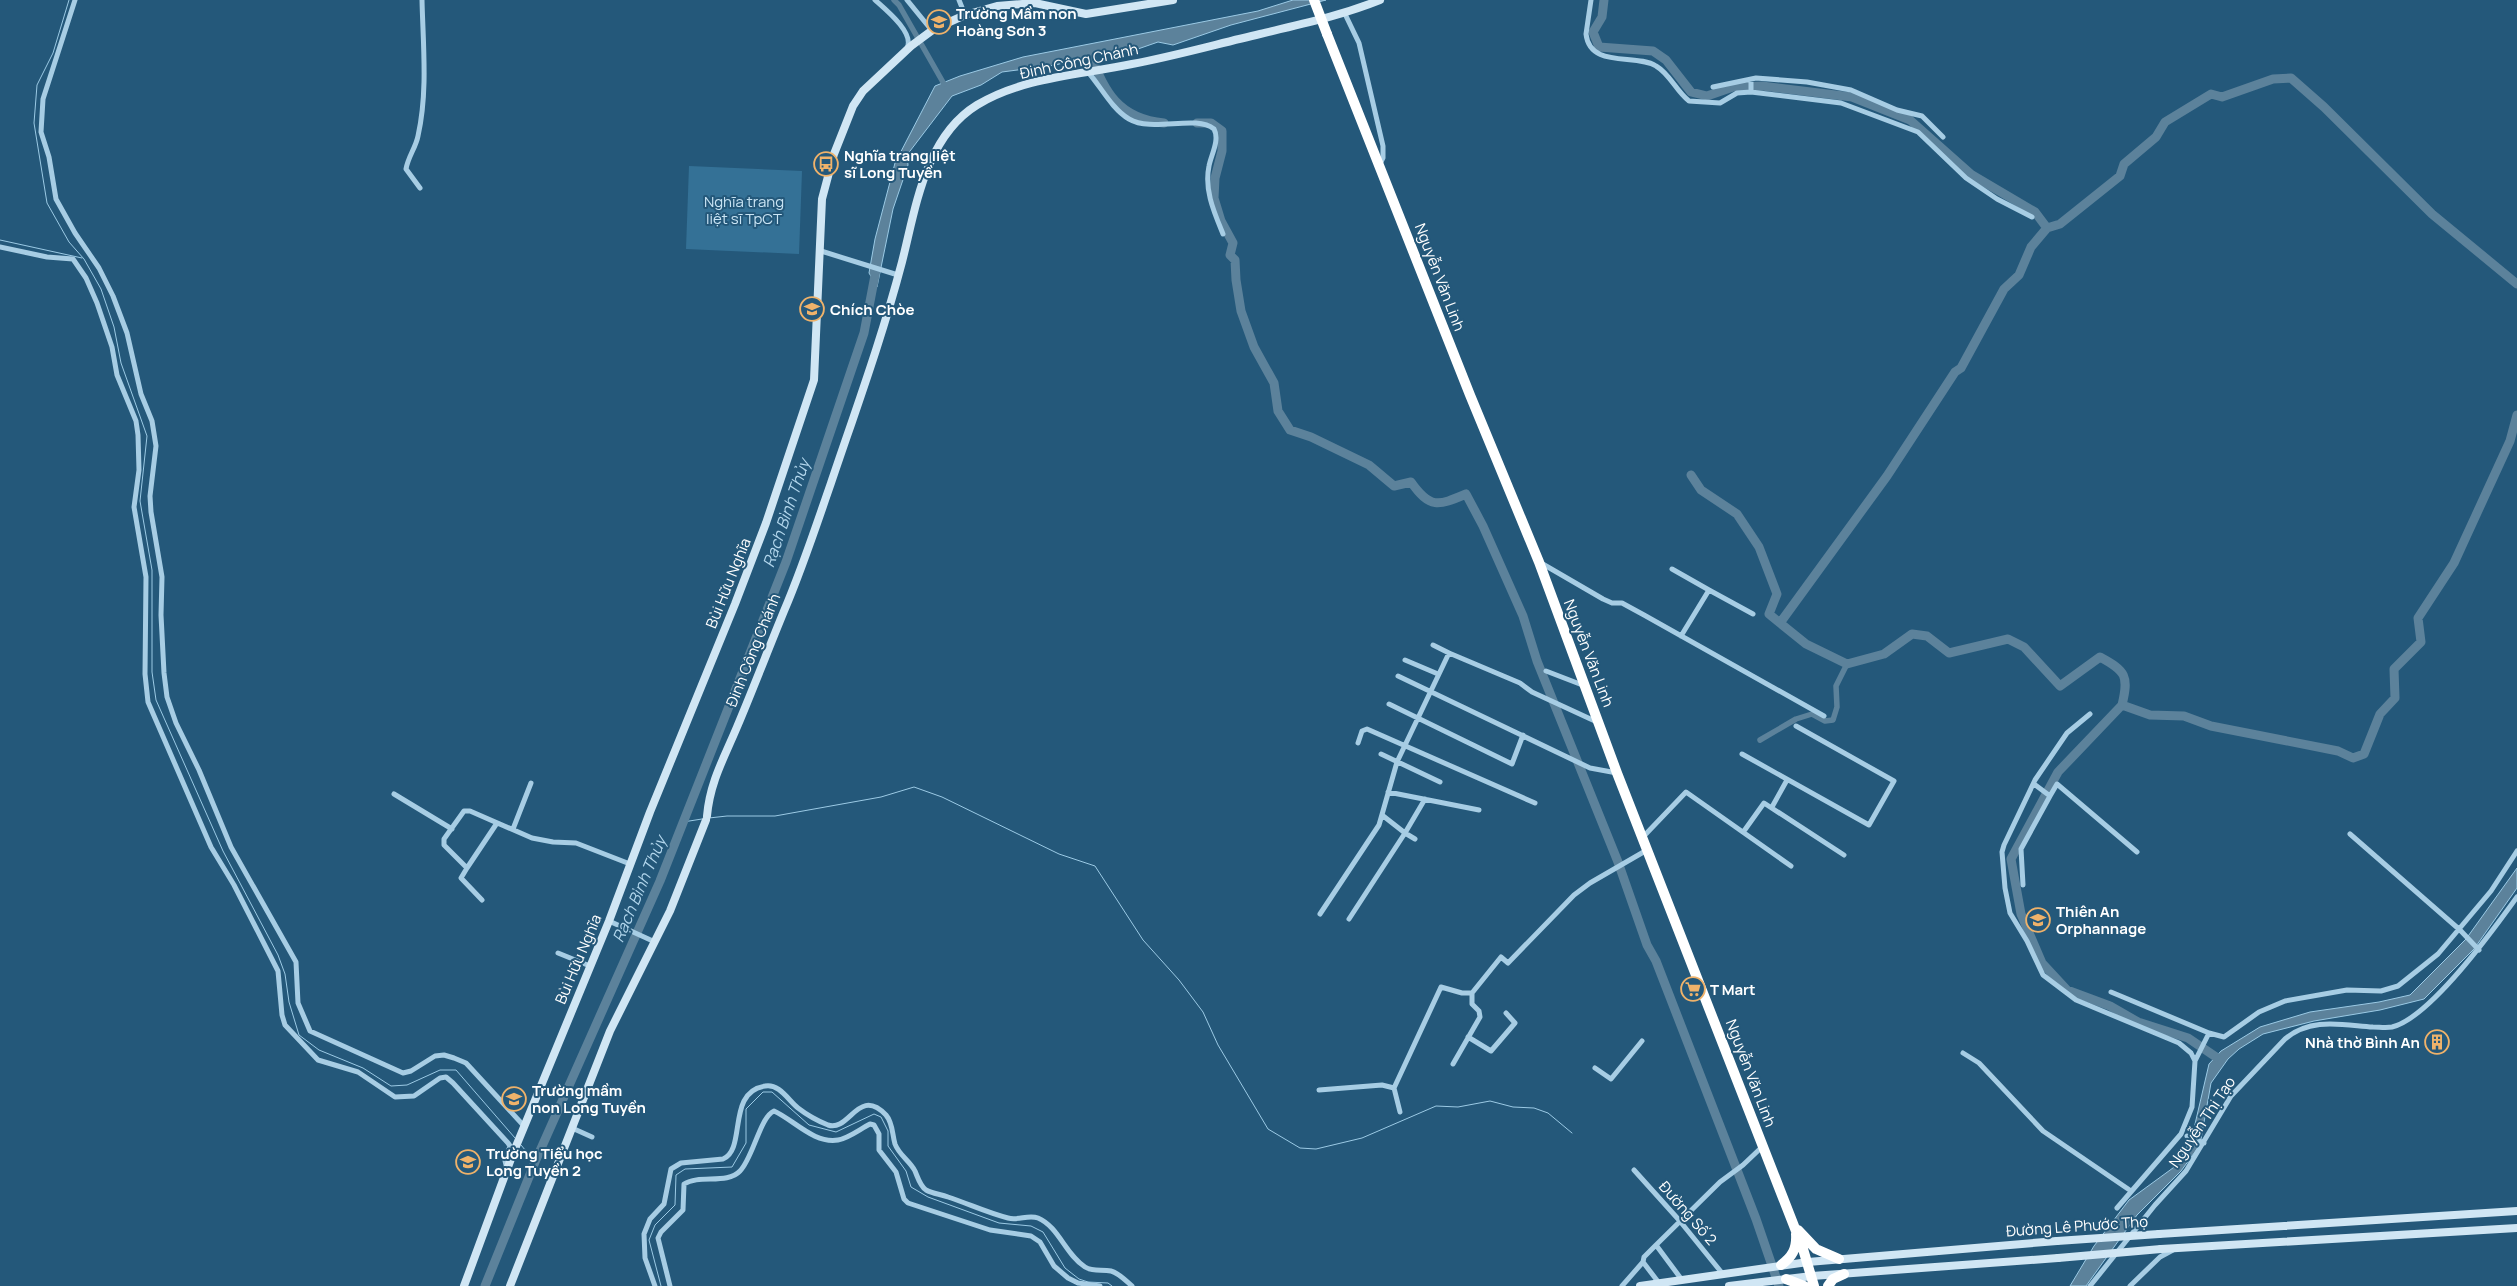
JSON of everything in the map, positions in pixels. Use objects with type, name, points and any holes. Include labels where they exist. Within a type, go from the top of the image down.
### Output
[{"type":"highway","name":"Nguyễn Văn Linh","points":[[1314,0],[1470,395],[1539,562],[1617,773],[1763,1145],[1808,1262],[1813,1281]]},
{"type":"highway","points":[[1795,1228],[1816,1249],[1839,1259]]},
{"type":"highway","points":[[1781,1265],[1790,1258],[1795,1249],[1795,1228]]},
{"type":"highway","points":[[1828,1286],[1833,1279],[1844,1274]]},
{"type":"highway","points":[[1786,1279],[1804,1286]]},
{"type":"street","points":[[75,0],[42,104],[41,132],[51,167],[56,199],[75,233],[100,268],[110,289],[127,333],[141,394],[152,421],[156,446],[150,496],[151,512],[162,577],[161,615],[165,684],[176,723],[199,770],[231,847],[296,962],[298,1003],[310,1030],[403,1073],[411,1071],[435,1056],[454,1058],[466,1063],[523,1129]]},
{"type":"street","points":[[420,188],[406,169],[418,138],[421,123],[424,66],[422,0]]},
{"type":"street","points":[[875,0],[894,17],[906,34],[909,46],[905,52]]},
{"type":"street","points":[[907,0],[932,30],[965,15],[996,6],[1035,3],[1086,14],[1173,0]]},
{"type":"street","points":[[959,0],[965,15]]},
{"type":"street","name":"Đinh Công Chánh","points":[[510,1286],[610,1030],[687,870],[707,818],[709,791],[714,777],[737,726],[799,573],[863,396],[928,167],[942,140],[977,105],[1010,90],[1040,81],[1106,69],[1345,14],[1380,0]]},
{"type":"street","points":[[1592,0],[1587,39],[1602,55],[1655,65],[1688,101],[1720,103],[1737,93],[1751,91],[1841,103],[1918,132],[1966,178],[1997,199],[2032,217]]},
{"type":"street","points":[[1345,14],[1359,42],[1383,146],[1383,158],[1380,164]]},
{"type":"street","name":"Bùi Hữu Nghĩa","points":[[507,1171],[609,921],[766,523],[814,380],[822,199],[825,182],[853,106],[863,91],[932,30]]},
{"type":"street","points":[[1089,72],[1119,111],[1133,121],[1150,124],[1201,124],[1214,129],[1216,136],[1207,185],[1223,234]]},
{"type":"street","points":[[1751,79],[1751,91]]},
{"type":"street","points":[[1713,86],[1751,79],[1808,82],[1851,90],[1897,110],[1922,116],[1943,137]]},
{"type":"street","points":[[0,247],[47,257],[73,259],[86,278],[97,302],[112,347],[117,375],[136,421],[138,436],[139,470],[134,507],[146,577],[145,674],[148,702],[212,847],[234,885],[278,971],[282,1016],[285,1026],[318,1060],[358,1072],[395,1097],[414,1096],[440,1078],[446,1077],[454,1083],[510,1146],[505,1161],[507,1171],[464,1286]]},
{"type":"street","points":[[821,251],[898,275]]},
{"type":"street","points":[[1539,562],[1603,599],[1622,604],[1824,716]]},
{"type":"street","points":[[1672,569],[1753,614]]},
{"type":"street","points":[[1681,636],[1709,590]]},
{"type":"street","points":[[1433,645],[1520,683],[1532,692],[1599,723]]},
{"type":"street","points":[[1320,914],[1377,830],[1398,762],[1430,690],[1449,653]]},
{"type":"street","points":[[1405,660],[1438,674]]},
{"type":"street","points":[[1546,671],[1586,687]]},
{"type":"street","points":[[1398,676],[1590,768],[1617,773]]},
{"type":"street","points":[[1389,704],[1512,764],[1523,735]]},
{"type":"street","points":[[2090,714],[2067,733],[2035,785],[2004,845],[2002,852],[2008,910],[2028,941],[2041,971],[2062,991],[2076,1000],[2179,1043],[2196,1059]]},
{"type":"street","points":[[1742,754],[1869,825],[1877,814],[1894,781],[1796,726]]},
{"type":"street","points":[[1358,743],[1364,728],[1535,803]]},
{"type":"street","points":[[1381,754],[1440,782]]},
{"type":"street","points":[[2023,885],[2022,849],[2049,795],[2061,778]]},
{"type":"street","points":[[1772,807],[1787,780]]},
{"type":"street","points":[[513,829],[531,783]]},
{"type":"street","points":[[2057,784],[2137,852]]},
{"type":"street","points":[[2035,785],[2049,795]]},
{"type":"street","points":[[1388,792],[1479,810]]},
{"type":"street","points":[[1643,837],[1685,792],[1744,831],[1791,866]]},
{"type":"street","points":[[394,794],[452,828]]},
{"type":"street","points":[[1349,919],[1425,799]]},
{"type":"street","points":[[1744,831],[1764,803],[1844,855]]},
{"type":"street","points":[[466,868],[444,845],[444,839],[466,811],[497,822],[532,838],[553,842],[576,843],[630,864]]},
{"type":"street","points":[[1382,815],[1415,839]]},
{"type":"street","points":[[482,900],[461,878],[497,822]]},
{"type":"street","points":[[2350,834],[2478,949]]},
{"type":"street","points":[[1453,1064],[1480,1016],[1479,1011],[1472,1004],[1472,993],[1501,957],[1508,963],[1574,895],[1590,883],[1648,850]]},
{"type":"street","points":[[2111,992],[2208,1036],[2224,1037],[2267,1008],[2304,996],[2347,990],[2381,991],[2398,986],[2433,959],[2461,932],[2517,852]]},
{"type":"street","name":"Nguyễn Thị Tạo","points":[[2090,1286],[2155,1205],[2186,1170],[2231,1096],[2289,1035],[2317,1024],[2331,1022],[2390,1028],[2400,1024],[2428,1002],[2478,949],[2517,897]]},
{"type":"street","points":[[609,921],[654,942]]},
{"type":"street","points":[[558,953],[590,966]]},
{"type":"street","points":[[1400,1112],[1394,1088],[1438,990],[1441,987],[1462,994],[1472,993]]},
{"type":"street","points":[[1468,1037],[1491,1052],[1515,1023],[1506,1013]]},
{"type":"street","points":[[2117,1208],[2181,1134],[2192,1107],[2196,1059],[2208,1036]]},
{"type":"street","points":[[1596,1068],[1611,1079],[1642,1041]]},
{"type":"street","points":[[1963,1053],[1979,1063],[2043,1131],[2131,1191]]},
{"type":"street","points":[[655,1286],[645,1258],[644,1234],[650,1219],[664,1204],[671,1168],[681,1163],[723,1159],[729,1156],[736,1139],[740,1110],[752,1092],[768,1085],[777,1088],[806,1113],[832,1126],[839,1125],[861,1107],[871,1106],[880,1110],[889,1120],[899,1152],[915,1171],[925,1190],[1007,1218],[1030,1216],[1037,1218],[1052,1229],[1071,1255],[1085,1266],[1096,1270],[1114,1272],[1132,1286]]},
{"type":"street","points":[[1319,1090],[1382,1085],[1394,1088]]},
{"type":"street","points":[[670,1286],[658,1238],[666,1226],[683,1210],[684,1184],[729,1177],[739,1173],[755,1145],[767,1117],[774,1111],[812,1134],[832,1140],[844,1138],[870,1124],[874,1125],[879,1134],[879,1150],[896,1172],[904,1199],[908,1202],[999,1232],[1031,1236],[1040,1242],[1054,1266],[1068,1278],[1078,1283],[1100,1286]]},
{"type":"street","points":[[572,1128],[592,1136]]},
{"type":"street","points":[[2187,1136],[2203,1143]]},
{"type":"street","points":[[1622,1286],[1643,1262],[1644,1257],[1680,1220],[1763,1145]]},
{"type":"street","name":"Đường Số 2","points":[[1634,1170],[1680,1220],[1722,1273]]},
{"type":"street","name":"Đường Lê Phước Thọ","points":[[1640,1286],[1722,1273],[1839,1259],[2238,1228],[2517,1211]]},
{"type":"street","points":[[2238,1228],[2239,1244]]},
{"type":"street","name":"Đường Lê Phước Thọ","points":[[1730,1286],[1786,1279],[1813,1281],[1844,1274],[2178,1247],[2517,1228]]},
{"type":"street","points":[[1656,1245],[1682,1280]]},
{"type":"street","points":[[2130,1286],[2160,1257],[2178,1247]]},
{"type":"street","points":[[1643,1262],[1659,1283]]},
{"type":"green space","name":"Nghĩa trang liệt sĩ TpCT","points":[[689,166],[802,171],[799,254],[686,249]]},
{"type":"shaded area","points":[[1293,0],[1326,0],[1231,25],[1173,45],[1158,42],[1135,50],[1093,54],[1056,65],[1002,72],[981,85],[952,96],[907,155],[908,165],[893,209],[877,287],[869,273],[875,239],[895,163],[935,86],[960,76],[1023,57],[1258,11]]},
{"type":"shaded area","points":[[2517,868],[2517,888],[2474,949],[2424,999],[2380,1010],[2314,1021],[2263,1034],[2239,1049],[2228,1059],[2211,1083],[2200,1145],[2181,1171],[2137,1215],[2086,1286],[2070,1286],[2094,1246],[2129,1200],[2177,1165],[2192,1137],[2209,1064],[2221,1051],[2260,1027],[2310,1012],[2379,1002],[2410,995],[2466,939]]},
{"type":"waterway","points":[[69,0],[53,53],[37,85],[34,123],[47,203],[69,242],[84,259],[101,289],[114,327],[121,363],[147,436],[140,501],[152,570],[152,672],[156,700],[223,851],[278,955],[285,974],[289,1002],[299,1035],[319,1050],[363,1068],[391,1086],[407,1085],[440,1070],[456,1070],[515,1138]]},
{"type":"waterway","points":[[894,0],[899,5],[944,84]]},
{"type":"waterway","points":[[1604,0],[1602,17],[1593,32],[1599,47],[1653,51],[1666,60],[1691,92],[1707,96],[1733,87],[1762,86],[1852,97],[1910,120],[1972,175],[2035,212],[2047,228],[2060,224],[2120,176],[2124,164],[2156,137],[2165,122],[2211,94],[2222,97],[2273,79],[2291,78],[2324,107],[2432,214],[2517,284]]},
{"type":"waterway","points":[[1090,53],[1101,80],[1115,101],[1135,116],[1164,123]]},
{"type":"waterway","points":[[1197,123],[1211,123],[1222,131],[1222,151],[1215,178],[1214,198],[1221,221],[1233,243],[1230,255],[1235,260],[1241,311],[1254,347],[1274,383],[1278,411],[1290,430],[1311,437],[1369,465],[1394,486],[1411,482],[1429,501],[1441,503],[1466,494],[1483,526],[1523,616],[1537,661],[1618,862],[1647,945],[1656,961],[1756,1219],[1779,1286]]},
{"type":"waterway","points":[[2047,228],[2031,247],[2019,275],[2004,289],[1961,368],[1955,372],[1887,476],[1780,623],[1806,644],[1847,664],[1884,654],[1912,634],[1927,636],[1949,653],[2008,639],[2024,647],[2060,686],[2100,657],[2115,666],[2123,675],[2125,687],[2122,705]]},
{"type":"waterway","points":[[0,240],[82,258]]},
{"type":"waterway","name":"Rạch Bình Thủy","points":[[485,1286],[535,1162],[660,881],[786,562],[864,333],[876,270]]},
{"type":"waterway","points":[[2216,1057],[2188,1038],[2138,1022],[2110,1006],[2067,990],[2042,963],[2021,914],[2011,859],[2058,772],[2122,705],[2150,715],[2184,716],[2211,726],[2338,751],[2353,758],[2364,754],[2380,714],[2395,698],[2394,669],[2421,642],[2418,618],[2454,563],[2510,441],[2517,415]]},
{"type":"waterway","points":[[1691,475],[1701,490],[1737,514],[1759,547],[1777,594],[1769,614],[1780,623]]},
{"type":"waterway","points":[[1760,740],[1796,719],[1812,714],[1825,721],[1833,720],[1837,707],[1836,686],[1847,664]]},
{"type":"waterway","points":[[709,818],[775,816],[881,797],[914,787],[942,797],[1059,854],[1095,866],[1143,940],[1179,980],[1203,1012],[1218,1045],[1268,1129],[1300,1148],[1316,1149],[1362,1138],[1436,1106],[1458,1107],[1490,1101],[1513,1107],[1534,1108],[1548,1113],[1572,1133]]},
{"type":"waterway","points":[[683,822],[702,819]]},
{"type":"waterway","points":[[661,1286],[649,1240],[655,1225],[675,1205],[676,1175],[685,1169],[732,1167],[746,1143],[746,1109],[763,1092],[772,1092],[809,1125],[836,1132],[874,1114],[881,1117],[888,1131],[888,1146],[906,1171],[911,1187],[928,1197],[999,1223],[1031,1226],[1043,1232],[1065,1268],[1079,1279],[1088,1282],[1108,1283],[1112,1286]]},
{"type":"waterway","points":[[521,1145],[535,1162]]},
{"type":"place","name":"Trường Mầm non Hoàng Sơn 3","points":[[939,22]]},
{"type":"place","name":"Nghĩa trang liệt sĩ Long Tuyền","points":[[826,164]]},
{"type":"place","name":"Chích Chòe","points":[[812,309]]},
{"type":"place","name":"Thiên An Orphannage","points":[[2038,920]]},
{"type":"place","name":"T Mart","points":[[1693,989]]},
{"type":"place","name":"Nhà thờ Bình An","points":[[2437,1042]]},
{"type":"place","name":"Trường mầm non Long Tuyền","points":[[514,1099]]},
{"type":"place","name":"Trường Tiểu học Long Tuyền 2","points":[[468,1162]]}]
